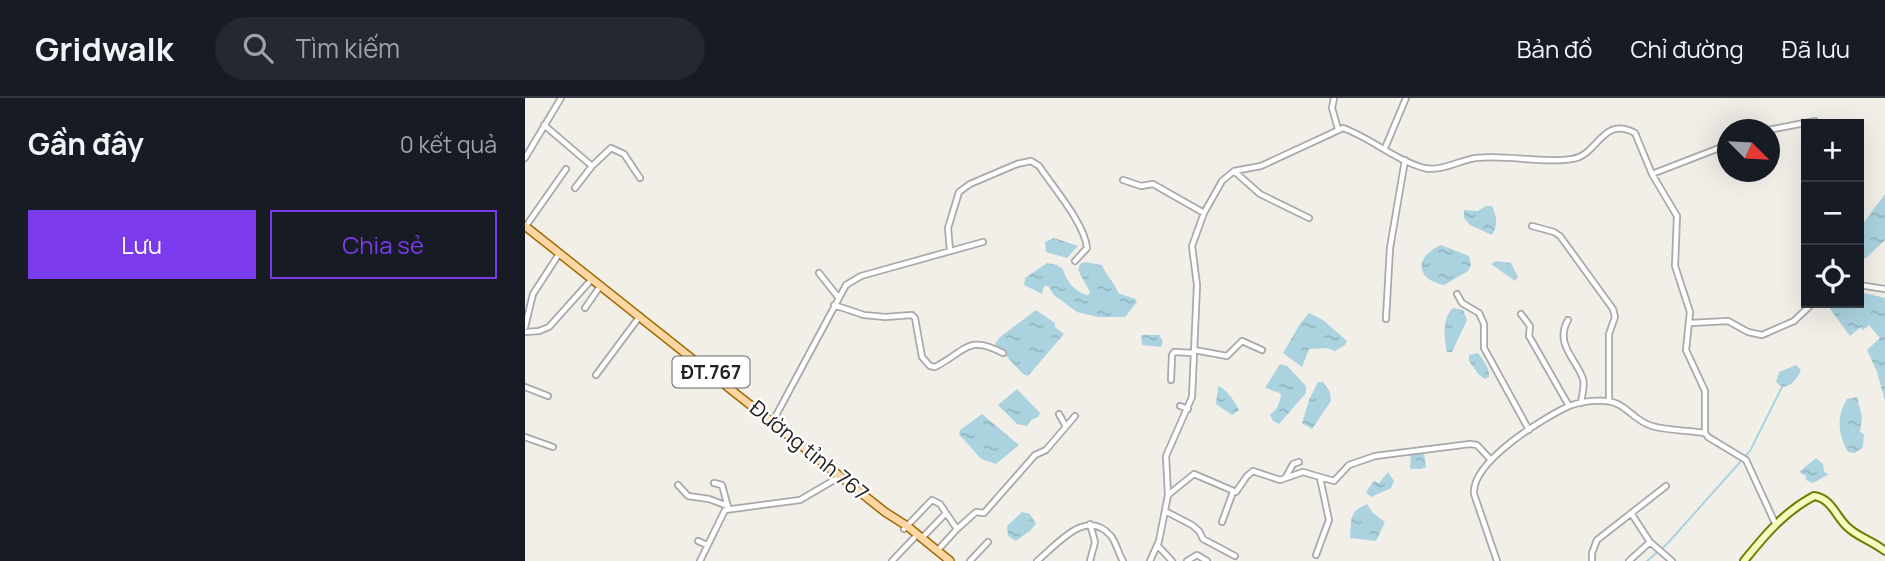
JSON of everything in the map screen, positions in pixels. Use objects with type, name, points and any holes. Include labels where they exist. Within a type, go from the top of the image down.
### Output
[{"type":"main road","name":"Đường tỉnh 767","points":[[525,226],[773,421],[944,561]]},
{"type":"main road","name":"Đường tỉnh 767","points":[[918,538],[950,561]]},
{"type":"street","points":[[525,158],[561,98]]},
{"type":"street","points":[[1334,98],[1332,108],[1338,129]]},
{"type":"street","points":[[1385,148],[1406,98]]},
{"type":"street","points":[[1780,128],[1801,124]]},
{"type":"street","points":[[544,125],[592,166]]},
{"type":"street","points":[[1150,561],[1158,546],[1168,495],[1165,456],[1188,409],[1193,387],[1197,285],[1192,246],[1204,213],[1222,181],[1234,171],[1261,166],[1338,129],[1345,129],[1405,160],[1431,169],[1474,158],[1544,161],[1574,159],[1585,155],[1611,130],[1623,129],[1635,133],[1652,174],[1677,216],[1675,266],[1690,307],[1686,350],[1705,391],[1705,433],[1744,459],[1775,523]]},
{"type":"street","points":[[575,188],[592,166],[609,149],[614,148],[626,155],[640,178]]},
{"type":"street","points":[[1652,174],[1717,149]]},
{"type":"street","points":[[1387,319],[1390,248],[1405,160]]},
{"type":"street","points":[[950,251],[949,221],[959,192],[970,184],[1017,164],[1031,161],[1037,164],[1047,177],[1073,216],[1087,244],[1087,248],[1075,261]]},
{"type":"street","points":[[525,226],[566,169]]},
{"type":"street","points":[[1234,171],[1260,194],[1309,218]]},
{"type":"street","points":[[1123,180],[1141,186],[1153,184],[1204,213]]},
{"type":"street","points":[[1532,226],[1560,236],[1613,309],[1615,317],[1609,334],[1609,401]]},
{"type":"street","points":[[773,421],[846,285],[861,276],[983,242]]},
{"type":"street","points":[[559,254],[527,305],[525,330],[539,331],[549,327],[593,278]]},
{"type":"street","points":[[819,273],[838,297]]},
{"type":"street","points":[[585,308],[601,285]]},
{"type":"street","points":[[1864,286],[1885,289]]},
{"type":"street","points":[[1457,294],[1462,303],[1479,313],[1485,328],[1483,348],[1528,430]]},
{"type":"street","points":[[834,305],[885,317],[912,315],[915,318],[922,356],[930,366],[935,367],[973,343],[986,345],[1003,353]]},
{"type":"street","points":[[1690,323],[1728,321],[1748,332],[1762,335],[1794,321],[1808,308]]},
{"type":"street","points":[[1521,314],[1530,326],[1529,336],[1569,406]]},
{"type":"street","points":[[596,375],[640,316]]},
{"type":"street","points":[[1568,320],[1564,337],[1569,356],[1583,380],[1581,403]]},
{"type":"street","points":[[1171,380],[1174,352],[1194,351],[1227,356],[1242,341],[1262,350]]},
{"type":"street","points":[[525,387],[548,397]]},
{"type":"street","points":[[1497,561],[1473,489],[1480,472],[1491,460],[1528,430],[1569,406],[1609,401],[1624,406],[1639,420],[1653,427],[1705,433]]},
{"type":"street","points":[[1180,406],[1188,409]]},
{"type":"street","points":[[1059,414],[1065,425]]},
{"type":"street","points":[[937,551],[977,512],[984,513],[1035,456],[1047,450],[1075,416]]},
{"type":"street","points":[[525,437],[553,447]]},
{"type":"street","points":[[1222,522],[1233,492],[1238,490],[1253,471],[1274,479],[1303,472],[1333,481],[1349,465],[1375,456],[1470,444],[1478,445],[1491,460]]},
{"type":"street","points":[[1285,478],[1293,464],[1299,463]]},
{"type":"street","points":[[1168,495],[1194,474],[1233,492]]},
{"type":"street","points":[[678,485],[688,496],[709,499],[728,507],[800,500],[841,476]]},
{"type":"street","points":[[1316,555],[1329,520],[1320,477]]},
{"type":"street","points":[[714,483],[722,485],[728,507]]},
{"type":"street","points":[[1592,561],[1597,540],[1666,486]]},
{"type":"street","points":[[1744,561],[1775,523],[1814,496],[1828,501],[1849,529],[1873,541],[1885,551]]},
{"type":"street","points":[[906,528],[933,500],[940,504],[957,529]]},
{"type":"street","points":[[699,561],[723,511],[728,507]]},
{"type":"street","points":[[1165,511],[1192,525],[1203,539],[1235,556]]},
{"type":"street","points":[[892,561],[946,513]]},
{"type":"street","points":[[1631,513],[1650,542],[1672,561]]},
{"type":"street","points":[[1090,524],[1095,542],[1090,561]]},
{"type":"street","points":[[1037,561],[1076,529],[1090,524],[1102,527],[1110,535],[1123,561]]},
{"type":"street","points":[[698,541],[707,545]]},
{"type":"street","points":[[969,561],[988,542]]},
{"type":"street","points":[[1629,561],[1650,542]]},
{"type":"street","points":[[1158,546],[1172,561]]},
{"type":"street","points":[[1187,561],[1196,555],[1207,561]]},
{"type":"water","points":[[1885,194],[1885,240],[1864,259],[1864,245],[1864,222]]},
{"type":"water","points":[[1492,206],[1496,217],[1492,235],[1470,225],[1464,218],[1464,210],[1478,211]]},
{"type":"water","points":[[1054,238],[1078,246],[1067,258],[1046,252],[1045,242]]},
{"type":"water","points":[[1441,245],[1469,256],[1471,265],[1468,271],[1444,285],[1427,278],[1422,267],[1426,255]]},
{"type":"water","points":[[1496,261],[1511,263],[1518,277],[1515,281],[1491,264]]},
{"type":"water","points":[[1085,262],[1102,265],[1118,293],[1135,299],[1137,302],[1125,317],[1098,317],[1077,312],[1054,295],[1048,286],[1044,286],[1042,294],[1024,285],[1025,278],[1047,263],[1063,269],[1072,286],[1088,295],[1090,292],[1078,270],[1080,264]]},
{"type":"water","points":[[1864,294],[1885,298],[1885,401],[1877,372],[1867,350],[1880,338],[1869,325],[1863,330],[1861,327],[1850,336],[1829,308],[1864,308]]},
{"type":"water","points":[[1453,308],[1463,310],[1467,320],[1452,352],[1447,352],[1445,323]]},
{"type":"water","points":[[1036,310],[1055,323],[1055,327],[1064,334],[1028,376],[995,344],[1000,337]]},
{"type":"water","points":[[1309,313],[1323,320],[1347,341],[1335,351],[1327,348],[1309,349],[1302,367],[1283,353]]},
{"type":"water","points":[[1141,335],[1159,335],[1163,341],[1161,347],[1142,345]]},
{"type":"water","points":[[1478,353],[1488,370],[1489,377],[1485,379],[1469,361],[1469,355]]},
{"type":"water","points":[[1280,364],[1287,366],[1306,386],[1306,393],[1279,424],[1273,421],[1270,415],[1277,408],[1280,393],[1265,388]]},
{"type":"water","points":[[1796,365],[1801,370],[1791,384],[1782,387],[1776,382],[1779,372]]},
{"type":"water","points":[[1318,382],[1323,382],[1330,392],[1331,401],[1312,429],[1302,423]]},
{"type":"water","points":[[1218,386],[1228,393],[1239,410],[1232,415],[1216,404]]},
{"type":"water","points":[[1017,389],[1040,413],[1027,426],[1017,424],[998,405]]},
{"type":"water","points":[[1857,397],[1862,417],[1860,432],[1864,434],[1863,447],[1855,453],[1848,452],[1840,432],[1840,419],[1847,399]]},
{"type":"water","points":[[982,414],[1019,445],[996,464],[981,459],[959,434],[960,430]]},
{"type":"water","points":[[1411,453],[1424,453],[1426,467],[1410,469]]},
{"type":"water","points":[[1816,458],[1823,464],[1824,472],[1829,474],[1813,483],[1799,472]]},
{"type":"water","points":[[1388,472],[1394,481],[1391,488],[1371,497],[1366,492],[1374,481],[1379,483]]},
{"type":"water","points":[[1367,504],[1373,513],[1385,522],[1376,541],[1350,538],[1354,513]]},
{"type":"water","points":[[1022,512],[1030,514],[1036,524],[1016,541],[1008,536],[1007,526]]},
{"type":"waterway","points":[[1647,561],[1667,544],[1750,451],[1782,387]]}]
